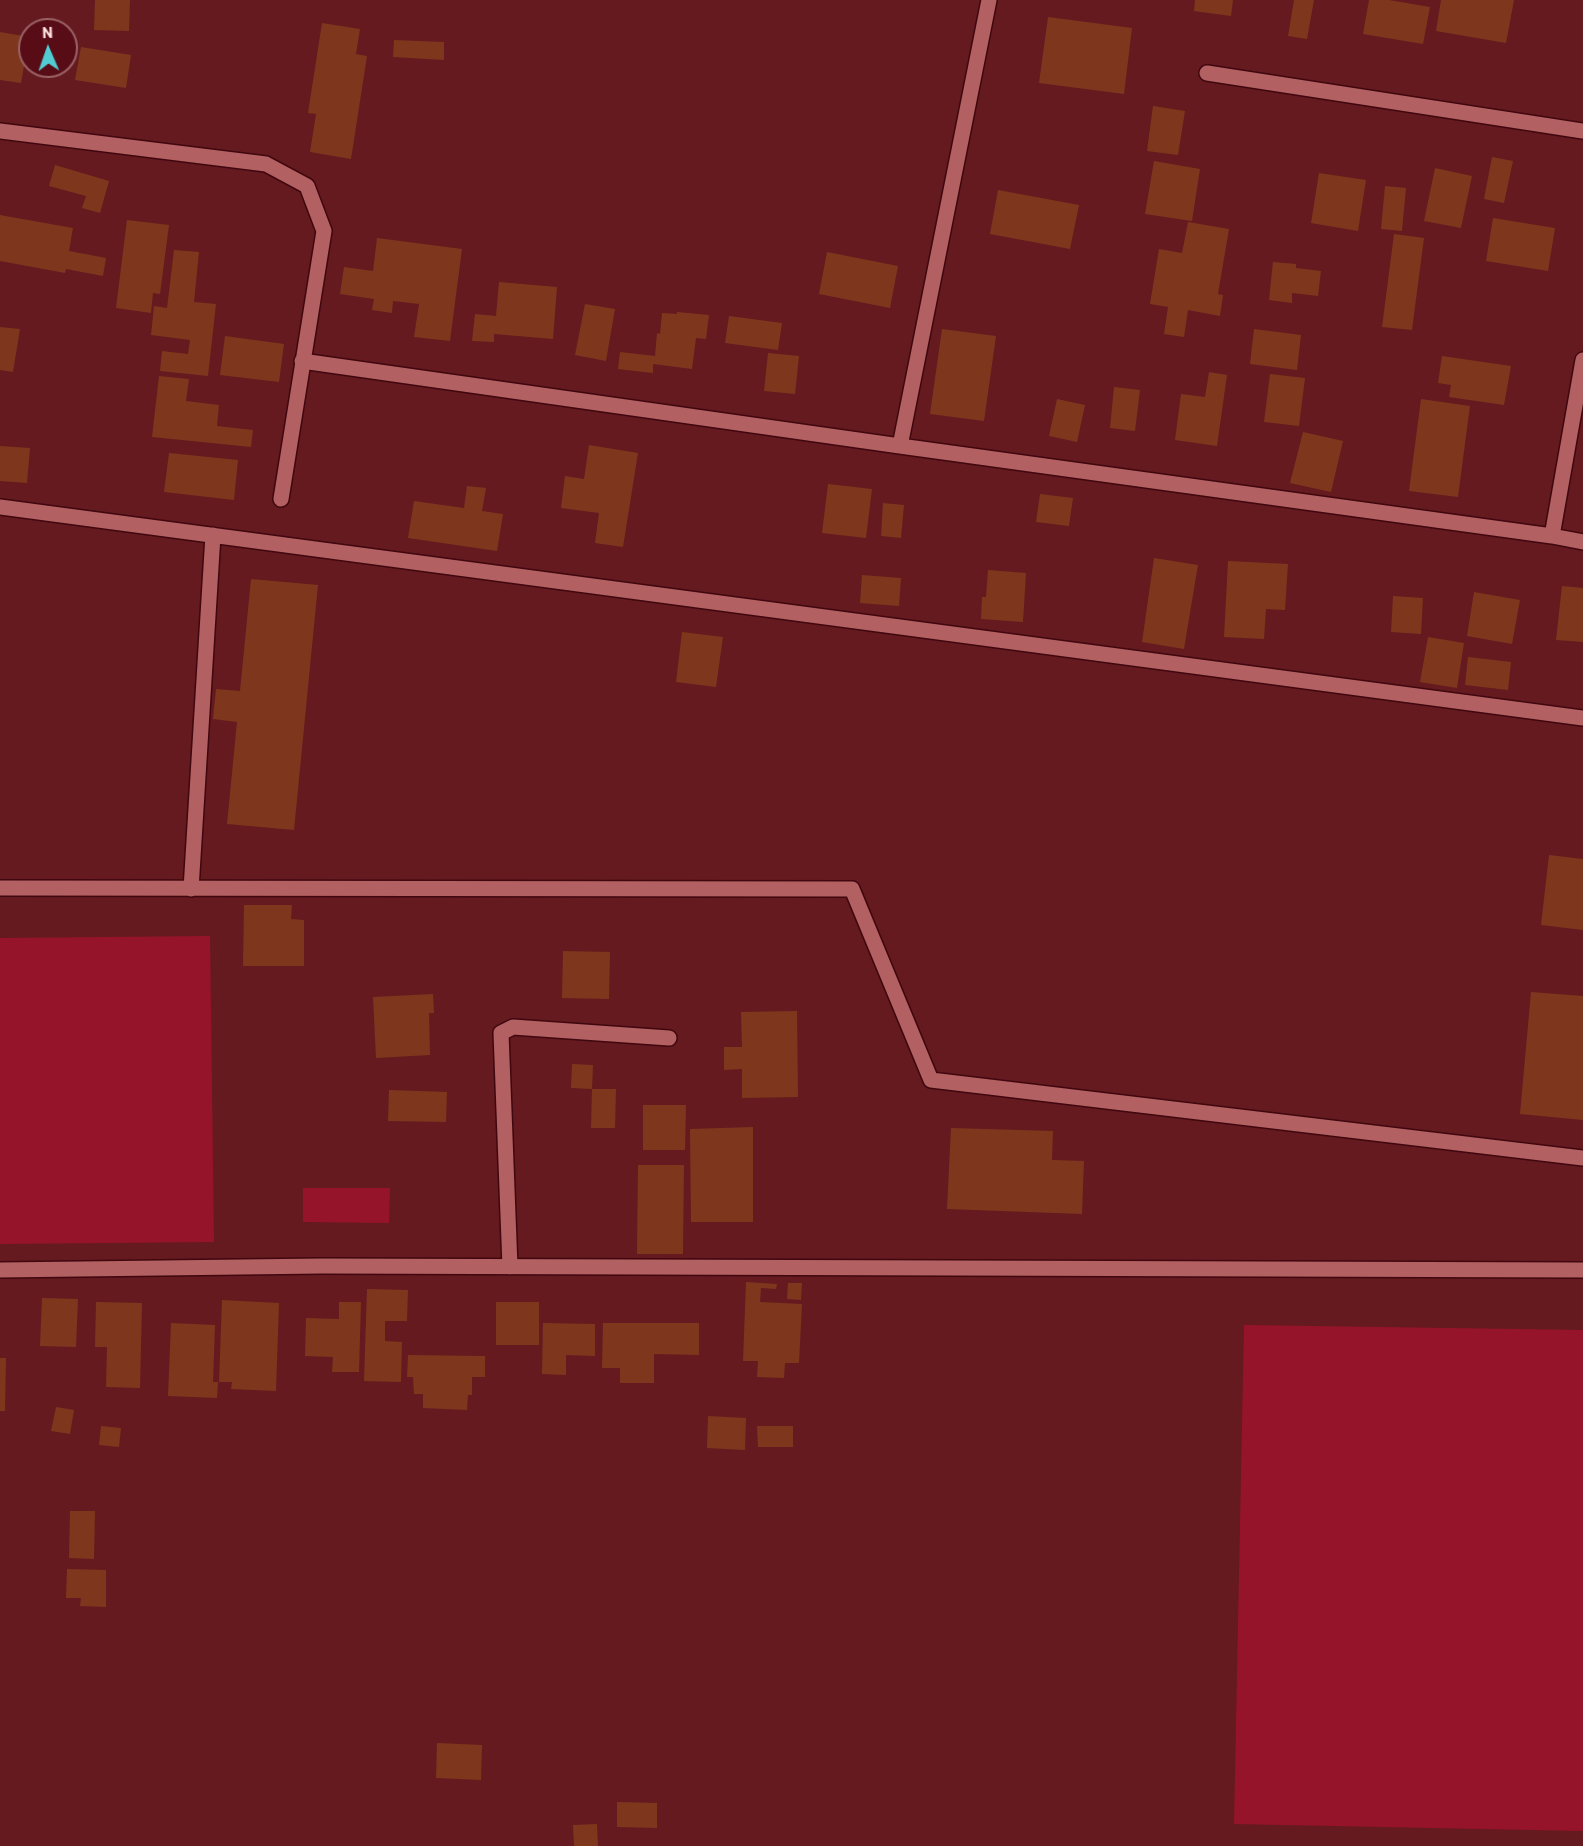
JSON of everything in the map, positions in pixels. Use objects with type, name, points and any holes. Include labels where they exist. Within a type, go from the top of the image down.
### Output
[{"type":"street","points":[[900,446],[989,0]]},
{"type":"street","points":[[1207,73],[1583,131]]},
{"type":"street","points":[[0,131],[266,165],[307,186],[324,231],[281,500]]},
{"type":"street","points":[[1552,536],[1583,360]]},
{"type":"street","points":[[302,361],[1583,542]]},
{"type":"street","points":[[0,507],[1583,718]]},
{"type":"street","points":[[191,889],[213,535]]},
{"type":"street","points":[[0,888],[852,889],[931,1080],[1583,1158]]},
{"type":"street","points":[[510,1267],[501,1032],[513,1027],[669,1038]]},
{"type":"street","points":[[0,1270],[322,1266],[1583,1270]]},
{"type":"shaded area","points":[[210,936],[214,1242],[0,1244],[0,938]]},
{"type":"shaded area","points":[[303,1188],[390,1188],[389,1223],[303,1222]]},
{"type":"shaded area","points":[[1244,1325],[1583,1330],[1583,1831],[1234,1824]]},
{"type":"building","points":[[95,0],[130,0],[129,31],[94,30]]},
{"type":"building","points":[[1195,0],[1233,0],[1231,16],[1194,11]]},
{"type":"building","points":[[1294,0],[1314,0],[1307,39],[1288,36]]},
{"type":"building","points":[[1369,0],[1389,0],[1430,7],[1423,44],[1363,34]]},
{"type":"building","points":[[1441,0],[1514,0],[1506,43],[1436,31]]},
{"type":"building","points":[[1048,17],[1132,28],[1124,94],[1039,83]]},
{"type":"building","points":[[322,23],[360,29],[356,54],[367,56],[351,159],[310,152],[316,114],[308,113]]},
{"type":"building","points":[[0,32],[18,35],[18,78],[22,78],[21,83],[0,80]]},
{"type":"building","points":[[394,40],[444,42],[444,60],[393,57]]},
{"type":"building","points":[[81,47],[131,55],[126,88],[75,80],[78,78]]},
{"type":"building","points":[[1153,106],[1185,111],[1178,155],[1147,151]]},
{"type":"building","points":[[1492,157],[1513,161],[1504,203],[1484,199]]},
{"type":"building","points":[[1154,161],[1200,169],[1192,221],[1145,214]]},
{"type":"building","points":[[55,165],[109,181],[100,213],[82,208],[86,196],[49,186]]},
{"type":"building","points":[[1435,168],[1472,176],[1461,228],[1424,221]]},
{"type":"building","points":[[1319,173],[1366,180],[1358,231],[1311,223]]},
{"type":"building","points":[[1385,186],[1406,188],[1402,231],[1381,229]]},
{"type":"building","points":[[998,190],[1079,205],[1070,249],[990,234]]},
{"type":"building","points":[[0,215],[73,228],[69,251],[106,258],[103,276],[66,269],[65,273],[0,261]]},
{"type":"building","points":[[1493,218],[1555,228],[1548,271],[1486,261]]},
{"type":"building","points":[[127,220],[169,225],[160,294],[153,293],[151,313],[116,308]]},
{"type":"building","points":[[1188,222],[1229,229],[1218,294],[1223,295],[1220,316],[1188,310],[1184,337],[1164,334],[1168,307],[1150,304],[1159,249],[1182,253]]},
{"type":"building","points":[[1394,234],[1424,238],[1412,330],[1382,327]]},
{"type":"building","points":[[377,238],[462,249],[450,341],[414,337],[419,304],[393,301],[392,313],[372,310],[374,299],[340,294],[344,267],[373,271]]},
{"type":"building","points":[[174,250],[199,252],[194,302],[216,304],[208,376],[160,371],[162,351],[188,354],[190,340],[151,335],[154,306],[167,308]]},
{"type":"building","points":[[827,252],[898,266],[890,308],[819,294]]},
{"type":"building","points":[[1273,262],[1296,264],[1296,268],[1321,271],[1318,296],[1292,293],[1292,303],[1269,300]]},
{"type":"building","points":[[499,282],[557,287],[553,339],[494,334],[494,342],[472,341],[475,314],[496,316]]},
{"type":"building","points":[[585,304],[615,309],[606,361],[575,355]]},
{"type":"building","points":[[677,312],[709,315],[706,339],[696,338],[692,369],[653,364],[653,373],[618,369],[620,352],[655,356],[662,313],[677,314]]},
{"type":"building","points":[[729,316],[782,323],[778,350],[725,343]]},
{"type":"building","points":[[0,327],[20,329],[13,372],[0,370]]},
{"type":"building","points":[[942,329],[996,336],[984,421],[930,414]]},
{"type":"building","points":[[1254,329],[1301,335],[1297,370],[1250,364]]},
{"type":"building","points":[[225,336],[284,344],[279,382],[220,375]]},
{"type":"building","points":[[768,353],[799,356],[795,394],[764,391]]},
{"type":"building","points":[[1442,356],[1511,366],[1504,405],[1449,397],[1451,385],[1438,383]]},
{"type":"building","points":[[1209,372],[1227,375],[1217,446],[1175,440],[1181,394],[1205,397]]},
{"type":"building","points":[[1270,374],[1305,378],[1299,426],[1264,422]]},
{"type":"building","points":[[159,376],[189,379],[186,401],[219,405],[217,426],[253,430],[251,447],[152,437]]},
{"type":"building","points":[[1114,387],[1140,390],[1135,431],[1110,428]]},
{"type":"building","points":[[1057,399],[1085,405],[1077,442],[1049,436]]},
{"type":"building","points":[[1421,399],[1470,406],[1458,497],[1409,491]]},
{"type":"building","points":[[1303,432],[1343,441],[1331,492],[1290,483]]},
{"type":"building","points":[[589,445],[638,453],[623,547],[595,543],[599,513],[561,508],[565,476],[584,479]]},
{"type":"building","points":[[0,446],[30,448],[27,483],[0,481]]},
{"type":"building","points":[[169,453],[238,460],[234,500],[164,492]]},
{"type":"building","points":[[828,484],[872,489],[866,538],[822,533]]},
{"type":"building","points":[[467,486],[486,488],[482,511],[503,514],[497,551],[408,538],[414,501],[464,508]]},
{"type":"building","points":[[1040,494],[1073,498],[1069,526],[1036,522]]},
{"type":"building","points":[[883,503],[904,505],[901,538],[881,536]]},
{"type":"building","points":[[1154,558],[1198,565],[1184,649],[1142,642]]},
{"type":"building","points":[[1228,561],[1288,564],[1285,610],[1266,609],[1264,639],[1224,637]]},
{"type":"building","points":[[988,570],[1026,573],[1023,622],[981,619],[982,597],[986,597]]},
{"type":"building","points":[[862,575],[901,578],[899,606],[860,603]]},
{"type":"building","points":[[251,579],[318,585],[294,830],[227,824],[237,722],[213,719],[216,689],[240,691]]},
{"type":"building","points":[[1562,586],[1583,588],[1583,642],[1556,640]]},
{"type":"building","points":[[1474,592],[1520,600],[1512,644],[1467,636]]},
{"type":"building","points":[[1393,596],[1423,598],[1421,634],[1391,632]]},
{"type":"building","points":[[682,632],[723,637],[716,687],[676,682]]},
{"type":"building","points":[[1428,637],[1464,643],[1457,688],[1420,682]]},
{"type":"building","points":[[1468,657],[1511,662],[1508,690],[1465,685]]},
{"type":"building","points":[[1549,855],[1583,859],[1583,930],[1541,925]]},
{"type":"building","points":[[244,905],[292,905],[291,919],[304,920],[304,966],[243,966]]},
{"type":"building","points":[[563,951],[610,952],[609,999],[562,998]]},
{"type":"building","points":[[1531,992],[1583,996],[1583,1120],[1520,1114]]},
{"type":"building","points":[[433,994],[434,1013],[429,1013],[430,1055],[376,1058],[373,997]]},
{"type":"building","points":[[797,1011],[798,1097],[742,1098],[742,1069],[724,1070],[724,1047],[742,1047],[741,1012]]},
{"type":"building","points":[[572,1064],[593,1065],[592,1089],[571,1088]]},
{"type":"building","points":[[592,1089],[616,1089],[615,1128],[591,1128]]},
{"type":"building","points":[[389,1090],[447,1092],[446,1122],[388,1121]]},
{"type":"building","points":[[643,1105],[686,1105],[685,1150],[643,1150]]},
{"type":"building","points":[[753,1127],[753,1222],[691,1222],[690,1129]]},
{"type":"building","points":[[951,1128],[1053,1131],[1052,1160],[1084,1161],[1082,1214],[947,1209]]},
{"type":"building","points":[[638,1165],[684,1165],[683,1254],[637,1254]]},
{"type":"building","points":[[746,1282],[777,1284],[776,1289],[761,1288],[760,1302],[802,1304],[799,1363],[785,1363],[784,1378],[757,1377],[758,1361],[743,1361]]},
{"type":"building","points":[[788,1283],[802,1283],[801,1300],[787,1299]]},
{"type":"building","points":[[367,1289],[408,1290],[407,1321],[385,1321],[385,1341],[402,1342],[401,1382],[364,1381]]},
{"type":"building","points":[[42,1298],[78,1299],[76,1347],[40,1346]]},
{"type":"building","points":[[222,1300],[279,1303],[276,1391],[231,1389],[232,1382],[219,1382]]},
{"type":"building","points":[[96,1302],[142,1303],[140,1388],[106,1387],[107,1347],[95,1347]]},
{"type":"building","points":[[339,1302],[361,1302],[359,1372],[332,1372],[333,1357],[305,1356],[306,1318],[339,1319]]},
{"type":"building","points":[[496,1302],[539,1302],[539,1345],[496,1345]]},
{"type":"building","points":[[171,1323],[215,1325],[213,1382],[218,1382],[217,1398],[168,1396]]},
{"type":"building","points":[[543,1323],[595,1324],[595,1356],[566,1355],[566,1375],[542,1374]]},
{"type":"building","points":[[603,1323],[699,1323],[699,1355],[654,1354],[654,1383],[620,1383],[620,1368],[602,1368]]},
{"type":"building","points":[[408,1355],[485,1356],[485,1377],[472,1377],[472,1395],[468,1395],[467,1410],[423,1408],[423,1394],[414,1394],[413,1377],[407,1377]]},
{"type":"building","points":[[0,1358],[6,1358],[5,1411],[0,1411]]},
{"type":"building","points":[[56,1407],[74,1410],[70,1434],[51,1431]]},
{"type":"building","points":[[708,1416],[746,1418],[745,1450],[707,1448]]},
{"type":"building","points":[[101,1426],[121,1428],[119,1447],[99,1445]]},
{"type":"building","points":[[757,1426],[793,1426],[793,1447],[758,1447]]},
{"type":"building","points":[[70,1511],[95,1511],[94,1559],[69,1558]]},
{"type":"building","points":[[67,1569],[106,1570],[106,1607],[80,1606],[81,1598],[66,1598]]},
{"type":"building","points":[[437,1743],[482,1745],[481,1780],[436,1778]]},
{"type":"building","points":[[617,1802],[657,1803],[657,1828],[617,1827]]},
{"type":"building","points":[[597,1824],[598,1846],[574,1846],[573,1825]]}]
